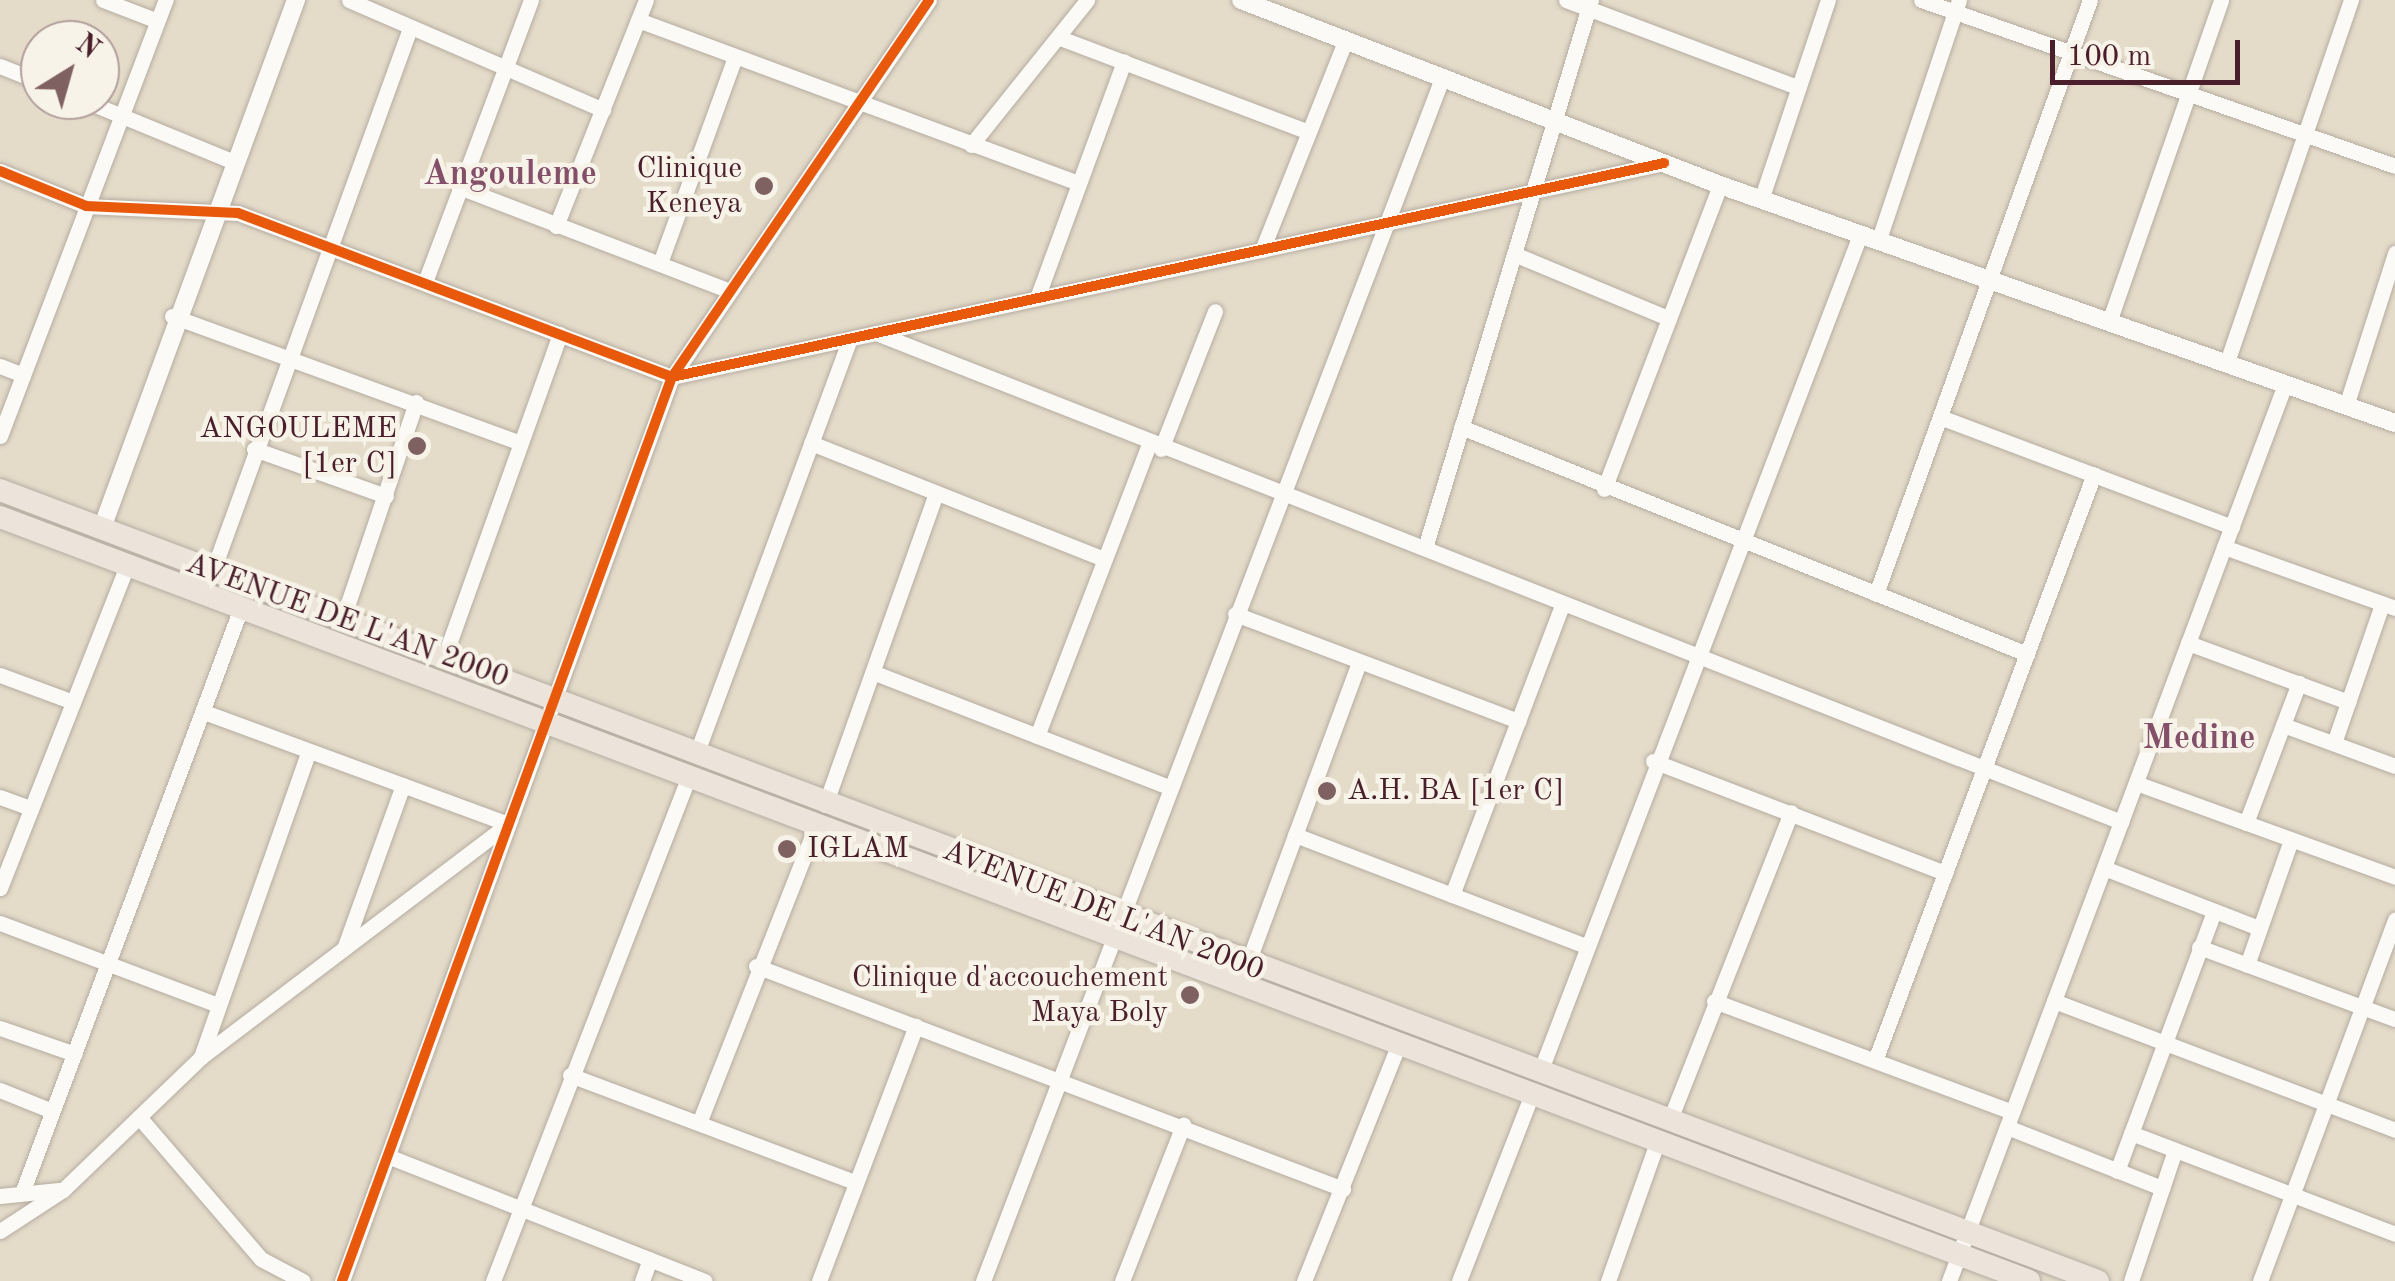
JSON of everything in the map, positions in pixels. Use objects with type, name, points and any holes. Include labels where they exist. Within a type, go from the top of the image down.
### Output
[{"type":"main road","name":"AVENUE DE L'AN 2000","points":[[0,490],[696,752],[821,814],[1398,1046],[1656,1143],[1961,1243],[2098,1281]]},
{"type":"main road","name":"AVENUE DE L'AN 2000","points":[[0,516],[689,776],[821,814]]},
{"type":"main road","name":"AVENUE DE L'AN 2000","points":[[1116,930],[1247,965],[1540,1072],[1961,1243],[2029,1281]]},
{"type":"street","points":[[103,0],[156,20]]},
{"type":"street","points":[[166,0],[120,115],[232,161]]},
{"type":"street","points":[[102,528],[172,316],[296,0]]},
{"type":"street","points":[[349,0],[409,30],[603,110]]},
{"type":"street","points":[[426,282],[531,0]]},
{"type":"street","points":[[556,226],[646,0]]},
{"type":"street","points":[[971,144],[1087,0]]},
{"type":"street","points":[[1242,0],[1556,115],[1720,185],[2395,423]]},
{"type":"street","points":[[1566,0],[1590,4],[1798,87]]},
{"type":"street","points":[[1761,200],[1828,0]]},
{"type":"street","points":[[1921,0],[1957,6],[2072,53],[2395,166]]},
{"type":"street","points":[[1876,594],[2090,0]]},
{"type":"street","points":[[2109,322],[2221,0]]},
{"type":"street","points":[[2226,362],[2351,0]]},
{"type":"street","points":[[342,1281],[546,720],[559,700],[672,378],[921,2]]},
{"type":"street","points":[[1425,548],[1529,192],[1590,4]]},
{"type":"street","points":[[1878,242],[1957,6]]},
{"type":"street","points":[[638,20],[856,104],[1079,183]]},
{"type":"street","points":[[212,573],[409,30]]},
{"type":"street","points":[[1060,38],[1309,132]]},
{"type":"street","points":[[1262,250],[1346,39]]},
{"type":"street","points":[[660,263],[735,58]]},
{"type":"street","points":[[1037,298],[1124,62]]},
{"type":"street","points":[[984,1281],[1168,787],[1443,76]]},
{"type":"street","points":[[0,436],[118,120]]},
{"type":"street","points":[[0,171],[86,206],[213,216],[238,214],[672,378],[1664,162]]},
{"type":"street","points":[[1604,489],[1720,185]]},
{"type":"street","points":[[459,187],[727,290]]},
{"type":"street","points":[[1540,1072],[1583,945],[1736,541],[1860,235]]},
{"type":"street","points":[[2346,406],[2395,253]]},
{"type":"street","points":[[1514,254],[1668,318]]},
{"type":"street","points":[[1037,736],[1104,559],[1215,311]]},
{"type":"street","points":[[172,316],[519,442]]},
{"type":"street","points":[[876,333],[1155,447],[1425,548],[2121,822]]},
{"type":"street","points":[[444,658],[560,334]]},
{"type":"street","points":[[696,752],[850,339]]},
{"type":"street","points":[[0,366],[23,374]]},
{"type":"street","points":[[1949,1281],[2285,384]]},
{"type":"street","points":[[342,618],[416,402]]},
{"type":"street","points":[[1940,417],[2232,527]]},
{"type":"street","points":[[1461,427],[1604,489],[2027,654]]},
{"type":"street","points":[[811,443],[1104,559]]},
{"type":"street","points":[[254,449],[386,496]]},
{"type":"street","points":[[1876,1058],[2094,474]]},
{"type":"street","points":[[699,1123],[756,966],[821,814],[936,494]]},
{"type":"street","points":[[2224,547],[2388,606],[2334,744]]},
{"type":"street","points":[[0,888],[128,565]]},
{"type":"street","points":[[1452,895],[1562,605]]},
{"type":"street","points":[[22,1193],[241,608]]},
{"type":"street","points":[[1235,614],[1518,721]]},
{"type":"street","points":[[2188,643],[2348,702]]},
{"type":"street","points":[[1247,965],[1359,662]]},
{"type":"street","points":[[874,673],[1168,787]]},
{"type":"street","points":[[0,675],[73,702]]},
{"type":"street","points":[[2246,823],[2299,683]]},
{"type":"street","points":[[204,712],[508,824]]},
{"type":"street","points":[[2283,725],[2395,766]]},
{"type":"street","points":[[201,1057],[215,1004],[309,751]]},
{"type":"street","points":[[1653,760],[1944,872]]},
{"type":"street","points":[[493,1281],[689,776]]},
{"type":"street","points":[[2136,783],[2395,877]]},
{"type":"street","points":[[345,948],[403,785]]},
{"type":"street","points":[[0,797],[30,808]]},
{"type":"street","points":[[1669,1122],[1791,812]]},
{"type":"street","points":[[0,1232],[63,1190],[201,1057],[508,824]]},
{"type":"street","points":[[1295,835],[1583,945]]},
{"type":"street","points":[[2247,964],[2291,840]]},
{"type":"street","points":[[2104,868],[2259,928]]},
{"type":"street","points":[[2117,1171],[2214,912]]},
{"type":"street","points":[[2260,1281],[2395,918]]},
{"type":"street","points":[[0,923],[215,1004]]},
{"type":"street","points":[[2200,947],[2395,1019]]},
{"type":"street","points":[[756,966],[1343,1188]]},
{"type":"street","points":[[1714,1001],[1876,1058],[2117,1171],[2162,1188]]},
{"type":"street","points":[[2054,1002],[2395,1130]]},
{"type":"street","points":[[820,1281],[916,1026]]},
{"type":"street","points":[[0,1028],[75,1054]]},
{"type":"street","points":[[1304,1281],[1398,1046]]},
{"type":"street","points":[[570,1075],[855,1182]]},
{"type":"street","points":[[0,1090],[52,1110]]},
{"type":"street","points":[[1459,1281],[1531,1096]]},
{"type":"street","points":[[139,1117],[262,1259],[303,1281]]},
{"type":"street","points":[[1122,1281],[1183,1125]]},
{"type":"street","points":[[2132,1132],[2395,1234]]},
{"type":"street","points":[[1608,1281],[1656,1143]]},
{"type":"street","points":[[2131,1281],[2175,1150]]},
{"type":"street","points":[[390,1157],[522,1204],[704,1281]]},
{"type":"street","points":[[0,1196],[63,1190]]},
{"type":"street","points":[[642,1281],[650,1259]]},
{"type":"cycle path","points":[[342,1281],[672,377],[929,0]]},
{"type":"cycle path","points":[[0,171],[86,206],[238,213],[672,377],[1664,163]]},
{"type":"place","name":"Clinique Keneya","points":[[764,186]]},
{"type":"place","name":"ANGOULEME [1er C]","points":[[417,446]]},
{"type":"place","name":"A.H. BA [1er C]","points":[[1327,791]]},
{"type":"place","name":"IGLAM","points":[[787,849]]},
{"type":"place","name":"Clinique d'accouchement Maya Boly","points":[[1190,995]]},
{"type":"district","name":"Angouleme","points":[[510,175]]},
{"type":"district","name":"Medine","points":[[2199,739]]}]
